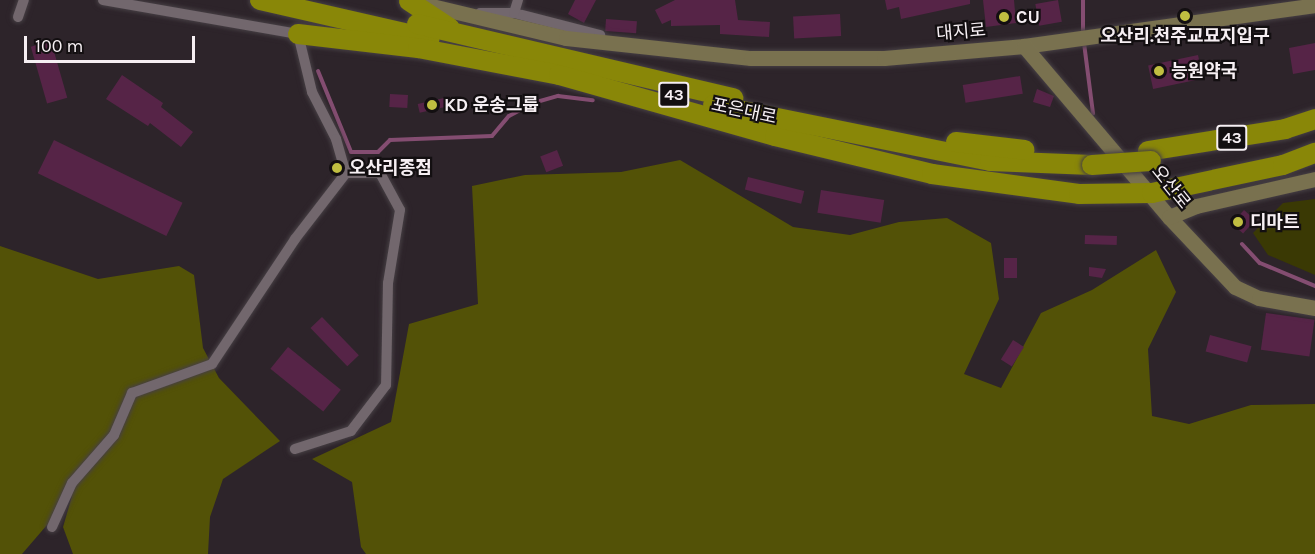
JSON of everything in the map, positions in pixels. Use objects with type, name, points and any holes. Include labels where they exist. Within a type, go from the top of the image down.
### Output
[{"type":"highway","name":"포은대로","points":[[260,0],[653,90],[990,161],[1092,160]]},
{"type":"highway","name":"포은대로","points":[[321,0],[864,127],[1092,160]]},
{"type":"highway","points":[[408,0],[457,33]]},
{"type":"highway","points":[[298,34],[418,48],[559,75],[683,107],[775,136],[932,174],[1080,194],[1152,193],[1283,165],[1315,153]]},
{"type":"highway","points":[[559,75],[580,73]]},
{"type":"highway","points":[[653,90],[683,107]]},
{"type":"highway","name":"43","points":[[1149,156],[1285,129],[1315,119]]},
{"type":"highway","name":"43","points":[[1092,160],[1149,156],[1288,139],[1315,130]]},
{"type":"main road","name":"대지로","points":[[408,0],[566,38],[751,58],[884,58],[1024,46],[1315,5]]},
{"type":"main road","name":"오산로","points":[[1024,46],[1152,193],[1169,216],[1243,292],[1259,298],[1315,308]]},
{"type":"main road","points":[[1169,216],[1196,206],[1315,179]]},
{"type":"street","points":[[18,17],[24,0]]},
{"type":"street","points":[[103,0],[298,34],[312,92],[336,139],[346,173]]},
{"type":"street","points":[[514,13],[518,0]]},
{"type":"street","name":"대지로","points":[[471,14],[514,13],[581,32],[751,58]]},
{"type":"street","points":[[295,450],[351,431],[386,385],[388,283],[400,210],[380,172],[346,173]]},
{"type":"street","points":[[52,527],[72,483],[114,435],[132,393],[212,364],[295,239],[346,173]]},
{"type":"shaded area","points":[[680,160],[793,227],[850,235],[899,222],[947,218],[991,243],[999,299],[964,374],[1001,388],[1041,313],[1092,290],[1156,250],[1176,292],[1148,349],[1152,416],[1189,424],[1251,405],[1315,404],[1315,554],[366,554],[361,547],[352,482],[312,459],[391,422],[409,324],[478,304],[472,186],[525,175],[621,172]]},
{"type":"shaded area","points":[[1315,199],[1315,275],[1268,255],[1253,233],[1283,203]]},
{"type":"shaded area","points":[[0,246],[98,279],[179,266],[194,275],[203,348],[219,378],[280,441],[223,479],[210,517],[208,554],[73,554],[63,527],[72,496],[22,554],[0,554]]},
{"type":"building","points":[[575,0],[596,0],[584,23],[568,14]]},
{"type":"building","points":[[675,0],[735,0],[738,20],[770,22],[769,37],[720,34],[720,25],[671,26],[671,20],[662,24],[655,10]]},
{"type":"building","points":[[885,0],[970,0],[970,4],[901,19],[899,7],[887,10]]},
{"type":"building","points":[[983,0],[1014,0],[1016,23],[986,27]]},
{"type":"building","points":[[1058,0],[1062,22],[1039,26],[1035,4]]},
{"type":"building","points":[[840,14],[841,36],[794,38],[793,16]]},
{"type":"building","points":[[606,19],[637,21],[636,33],[605,31]]},
{"type":"building","points":[[51,41],[67,98],[47,104],[31,47]]},
{"type":"building","points":[[1315,43],[1315,70],[1293,74],[1289,48]]},
{"type":"building","points":[[1198,55],[1203,78],[1153,89],[1148,66]]},
{"type":"building","points":[[122,75],[163,103],[161,107],[193,132],[181,147],[150,123],[148,126],[106,99]]},
{"type":"building","points":[[1020,76],[1023,94],[966,103],[963,85]]},
{"type":"building","points":[[1037,89],[1054,96],[1050,107],[1033,102]]},
{"type":"building","name":"KD 운송그룹","points":[[390,94],[408,95],[407,108],[389,107]]},
{"type":"building","name":"KD 운송그룹","points":[[444,98],[446,107],[420,113],[418,104]]},
{"type":"building","points":[[54,140],[183,203],[166,236],[38,173]]},
{"type":"building","points":[[557,150],[563,166],[546,172],[540,156]]},
{"type":"building","points":[[748,177],[804,191],[801,204],[745,190]]},
{"type":"building","points":[[821,190],[884,200],[881,223],[817,213]]},
{"type":"building","points":[[1244,210],[1255,220],[1243,233],[1232,223]]},
{"type":"building","points":[[1085,235],[1117,236],[1117,245],[1085,244]]},
{"type":"building","points":[[1004,258],[1017,258],[1017,278],[1004,278]]},
{"type":"building","points":[[1089,267],[1106,269],[1102,278],[1089,276]]},
{"type":"building","points":[[1266,313],[1315,320],[1309,356],[1261,350]]},
{"type":"building","points":[[322,317],[359,355],[347,366],[310,328]]},
{"type":"building","points":[[1210,335],[1252,346],[1247,363],[1206,351]]},
{"type":"building","points":[[1013,340],[1024,347],[1012,366],[1001,360]]},
{"type":"building","points":[[288,347],[341,390],[323,412],[270,369]]},
{"type":"waterway","points":[[1083,0],[1083,35]]},
{"type":"waterway","points":[[1084,43],[1093,113]]},
{"type":"waterway","points":[[318,71],[351,152],[378,152],[390,140],[492,136],[509,116],[533,103],[558,96],[593,100]]},
{"type":"waterway","points":[[1242,244],[1260,263],[1315,286]]},
{"type":"place","name":"오산리.천주교묘지입구","points":[[1185,16]]},
{"type":"place","name":"CU","points":[[1004,17]]},
{"type":"place","name":"능원약국","points":[[1159,71]]},
{"type":"place","name":"KD 운송그룹","points":[[432,105]]},
{"type":"place","name":"오산리종점","points":[[337,168]]},
{"type":"place","name":"디마트","points":[[1238,222]]}]
